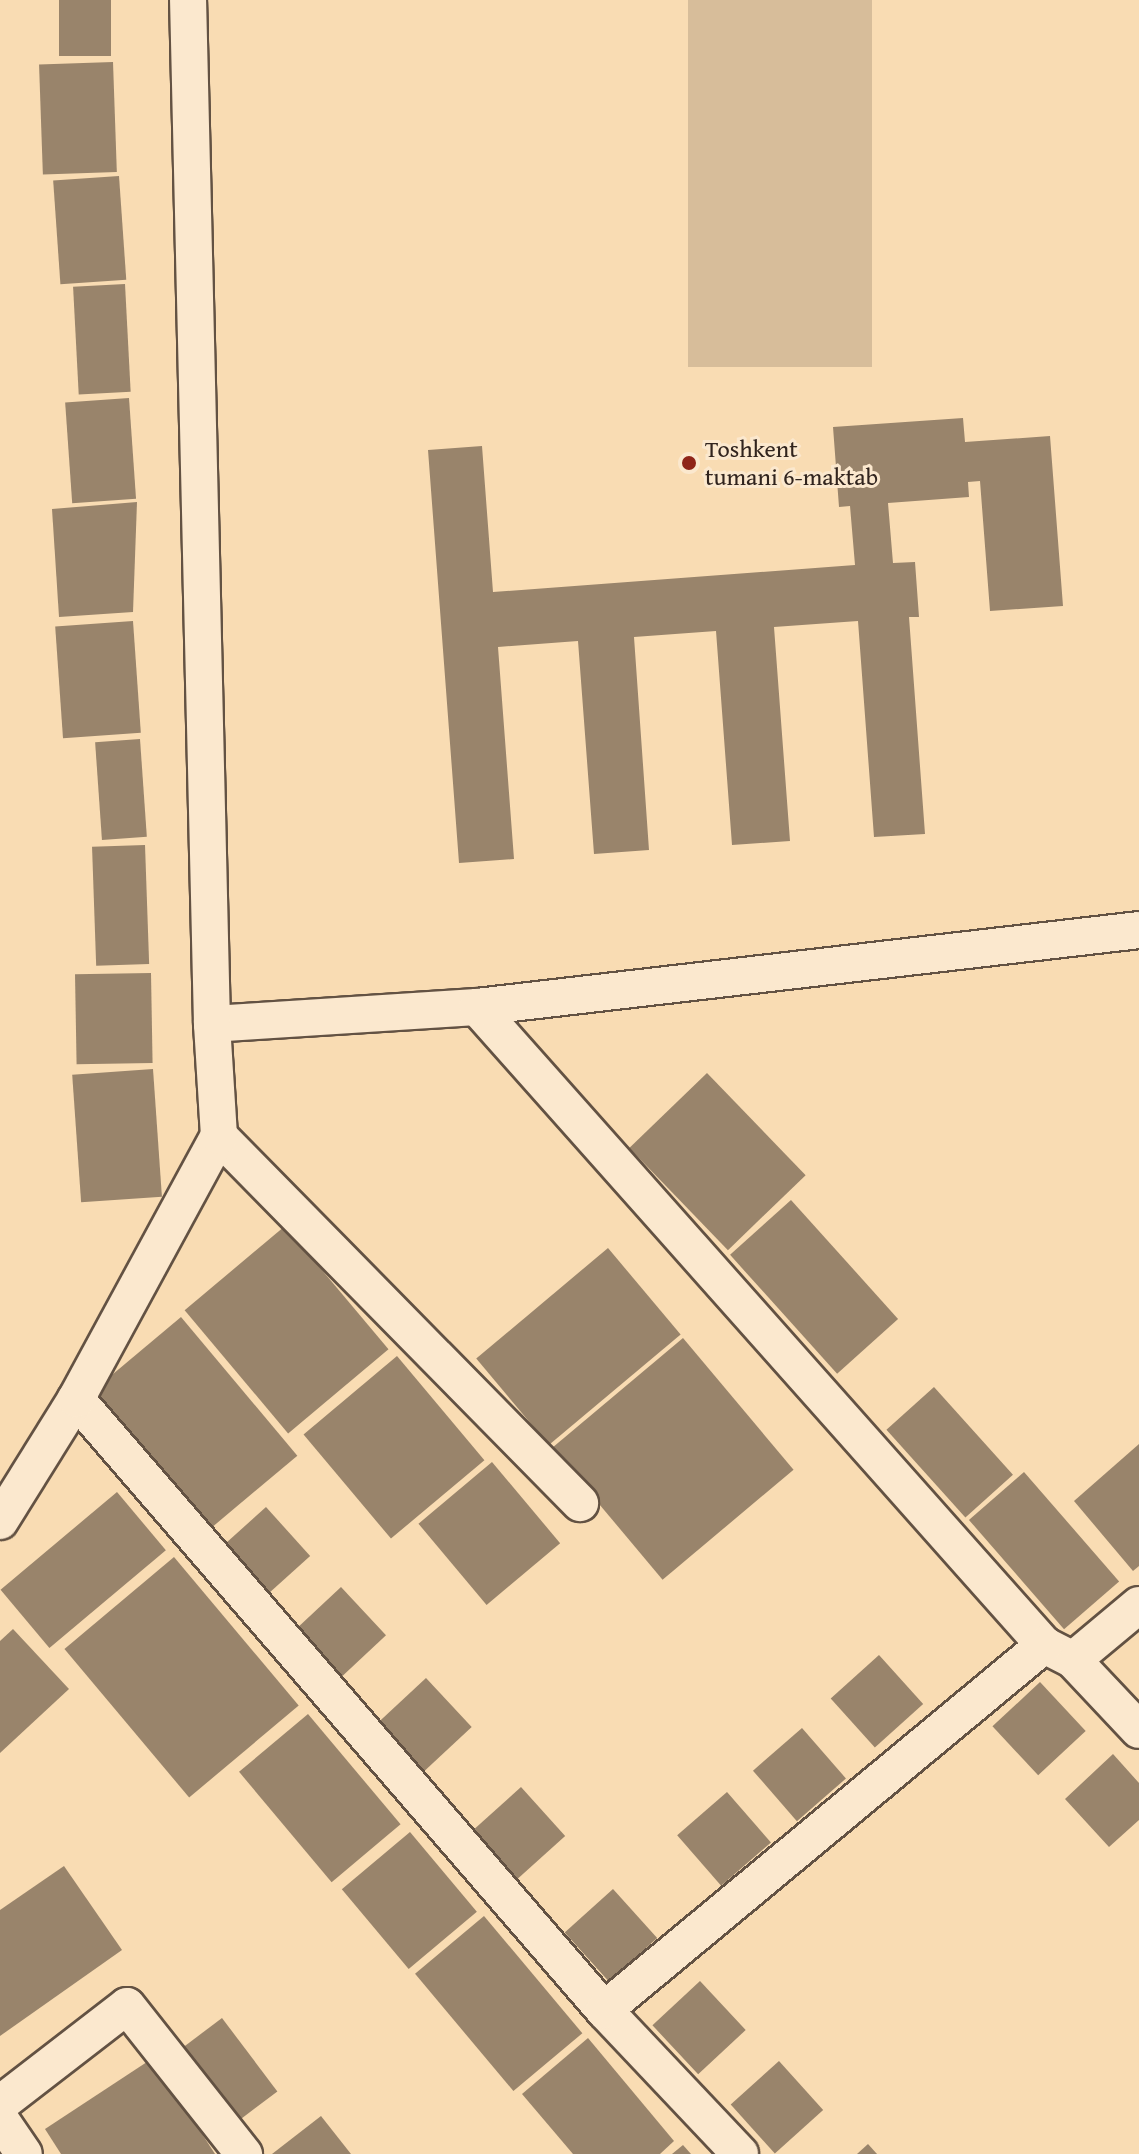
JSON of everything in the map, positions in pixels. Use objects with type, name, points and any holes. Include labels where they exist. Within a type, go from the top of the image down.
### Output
[{"type":"street","points":[[0,1521],[76,1399],[219,1136],[212,1024],[188,0]]},
{"type":"street","points":[[212,1024],[477,1007],[1139,930]]},
{"type":"street","points":[[477,1007],[1058,1652],[1139,1730]]},
{"type":"street","points":[[219,1136],[580,1503]]},
{"type":"street","points":[[76,1399],[604,2010],[740,2154]]},
{"type":"street","points":[[604,2010],[1058,1652],[1139,1605]]},
{"type":"street","points":[[0,2104],[127,2006],[244,2154]]},
{"type":"street","points":[[0,2119],[24,2154]]},
{"type":"shaded area","points":[[688,0],[872,0],[872,367],[688,367]]},
{"type":"building","points":[[59,0],[111,0],[111,56],[59,56]]},
{"type":"building","points":[[113,62],[117,172],[43,175],[39,65]]},
{"type":"building","points":[[119,176],[126,280],[60,284],[53,181]]},
{"type":"building","points":[[125,284],[131,392],[79,395],[73,287]]},
{"type":"building","points":[[129,398],[136,499],[72,503],[65,402]]},
{"type":"building","points":[[963,418],[965,442],[1050,436],[1063,606],[990,611],[980,481],[968,482],[969,497],[888,503],[893,563],[915,562],[919,617],[909,617],[925,834],[874,837],[858,621],[774,627],[790,841],[732,845],[716,631],[634,637],[649,850],[594,854],[578,641],[498,647],[514,859],[459,863],[428,450],[482,446],[493,592],[855,565],[850,506],[839,507],[833,427]]},
{"type":"building","points":[[137,502],[133,612],[59,617],[52,509]]},
{"type":"building","points":[[133,621],[141,733],[63,738],[55,626]]},
{"type":"building","points":[[140,739],[147,837],[102,840],[95,742]]},
{"type":"building","points":[[145,845],[149,964],[96,966],[92,847]]},
{"type":"building","points":[[151,973],[153,1063],[77,1064],[75,974]]},
{"type":"building","points":[[153,1069],[162,1197],[81,1202],[72,1075]]},
{"type":"building","points":[[707,1073],[806,1175],[728,1250],[629,1148]]},
{"type":"building","points":[[791,1200],[898,1319],[837,1374],[730,1255]]},
{"type":"building","points":[[285,1226],[388,1349],[288,1434],[185,1310]]},
{"type":"building","points":[[608,1248],[681,1335],[549,1445],[476,1359]]},
{"type":"building","points":[[181,1317],[297,1456],[208,1530],[92,1392]]},
{"type":"building","points":[[683,1338],[794,1470],[663,1580],[552,1448]]},
{"type":"building","points":[[397,1356],[484,1460],[391,1539],[304,1434]]},
{"type":"building","points":[[934,1387],[1013,1475],[965,1518],[886,1430]]},
{"type":"building","points":[[1139,1444],[1139,1566],[1133,1571],[1074,1501]]},
{"type":"building","points":[[492,1462],[560,1543],[487,1605],[418,1524]]},
{"type":"building","points":[[1024,1472],[1119,1581],[1064,1629],[969,1520]]},
{"type":"building","points":[[117,1492],[166,1550],[49,1648],[1,1590]]},
{"type":"building","points":[[266,1507],[310,1556],[262,1600],[218,1550]]},
{"type":"building","points":[[174,1557],[299,1706],[189,1798],[64,1649]]},
{"type":"building","points":[[341,1587],[386,1635],[339,1679],[294,1631]]},
{"type":"building","points":[[13,1629],[69,1689],[0,1753],[0,1641]]},
{"type":"building","points":[[879,1655],[923,1704],[875,1748],[831,1698]]},
{"type":"building","points":[[426,1678],[472,1727],[424,1771],[378,1722]]},
{"type":"building","points":[[1040,1682],[1086,1731],[1038,1775],[992,1726]]},
{"type":"building","points":[[308,1714],[401,1824],[332,1882],[239,1772]]},
{"type":"building","points":[[802,1728],[846,1779],[797,1821],[753,1771]]},
{"type":"building","points":[[1113,1754],[1139,1783],[1139,1820],[1109,1847],[1065,1799]]},
{"type":"building","points":[[521,1787],[565,1836],[517,1880],[473,1830]]},
{"type":"building","points":[[727,1792],[771,1843],[721,1886],[677,1835]]},
{"type":"building","points":[[410,1832],[477,1912],[409,1969],[342,1889]]},
{"type":"building","points":[[64,1866],[122,1950],[0,2036],[0,1910]]},
{"type":"building","points":[[613,1889],[657,1938],[609,1982],[565,1932]]},
{"type":"building","points":[[484,1916],[582,2033],[513,2091],[415,1974]]},
{"type":"building","points":[[700,1981],[746,2030],[698,2074],[652,2025]]},
{"type":"building","points":[[222,2018],[277,2091],[233,2125],[177,2052]]},
{"type":"building","points":[[588,2038],[674,2141],[660,2154],[573,2154],[522,2094]]},
{"type":"building","points":[[153,2058],[215,2154],[61,2154],[45,2129]]},
{"type":"building","points":[[779,2061],[823,2110],[775,2154],[731,2104]]},
{"type":"building","points":[[321,2116],[351,2154],[272,2154]]},
{"type":"building","points":[[868,2144],[877,2154],[857,2154]]},
{"type":"building","points":[[683,2145],[691,2154],[672,2154]]},
{"type":"place","name":"Toshkent tumani 6-maktab","points":[[689,463]]}]
